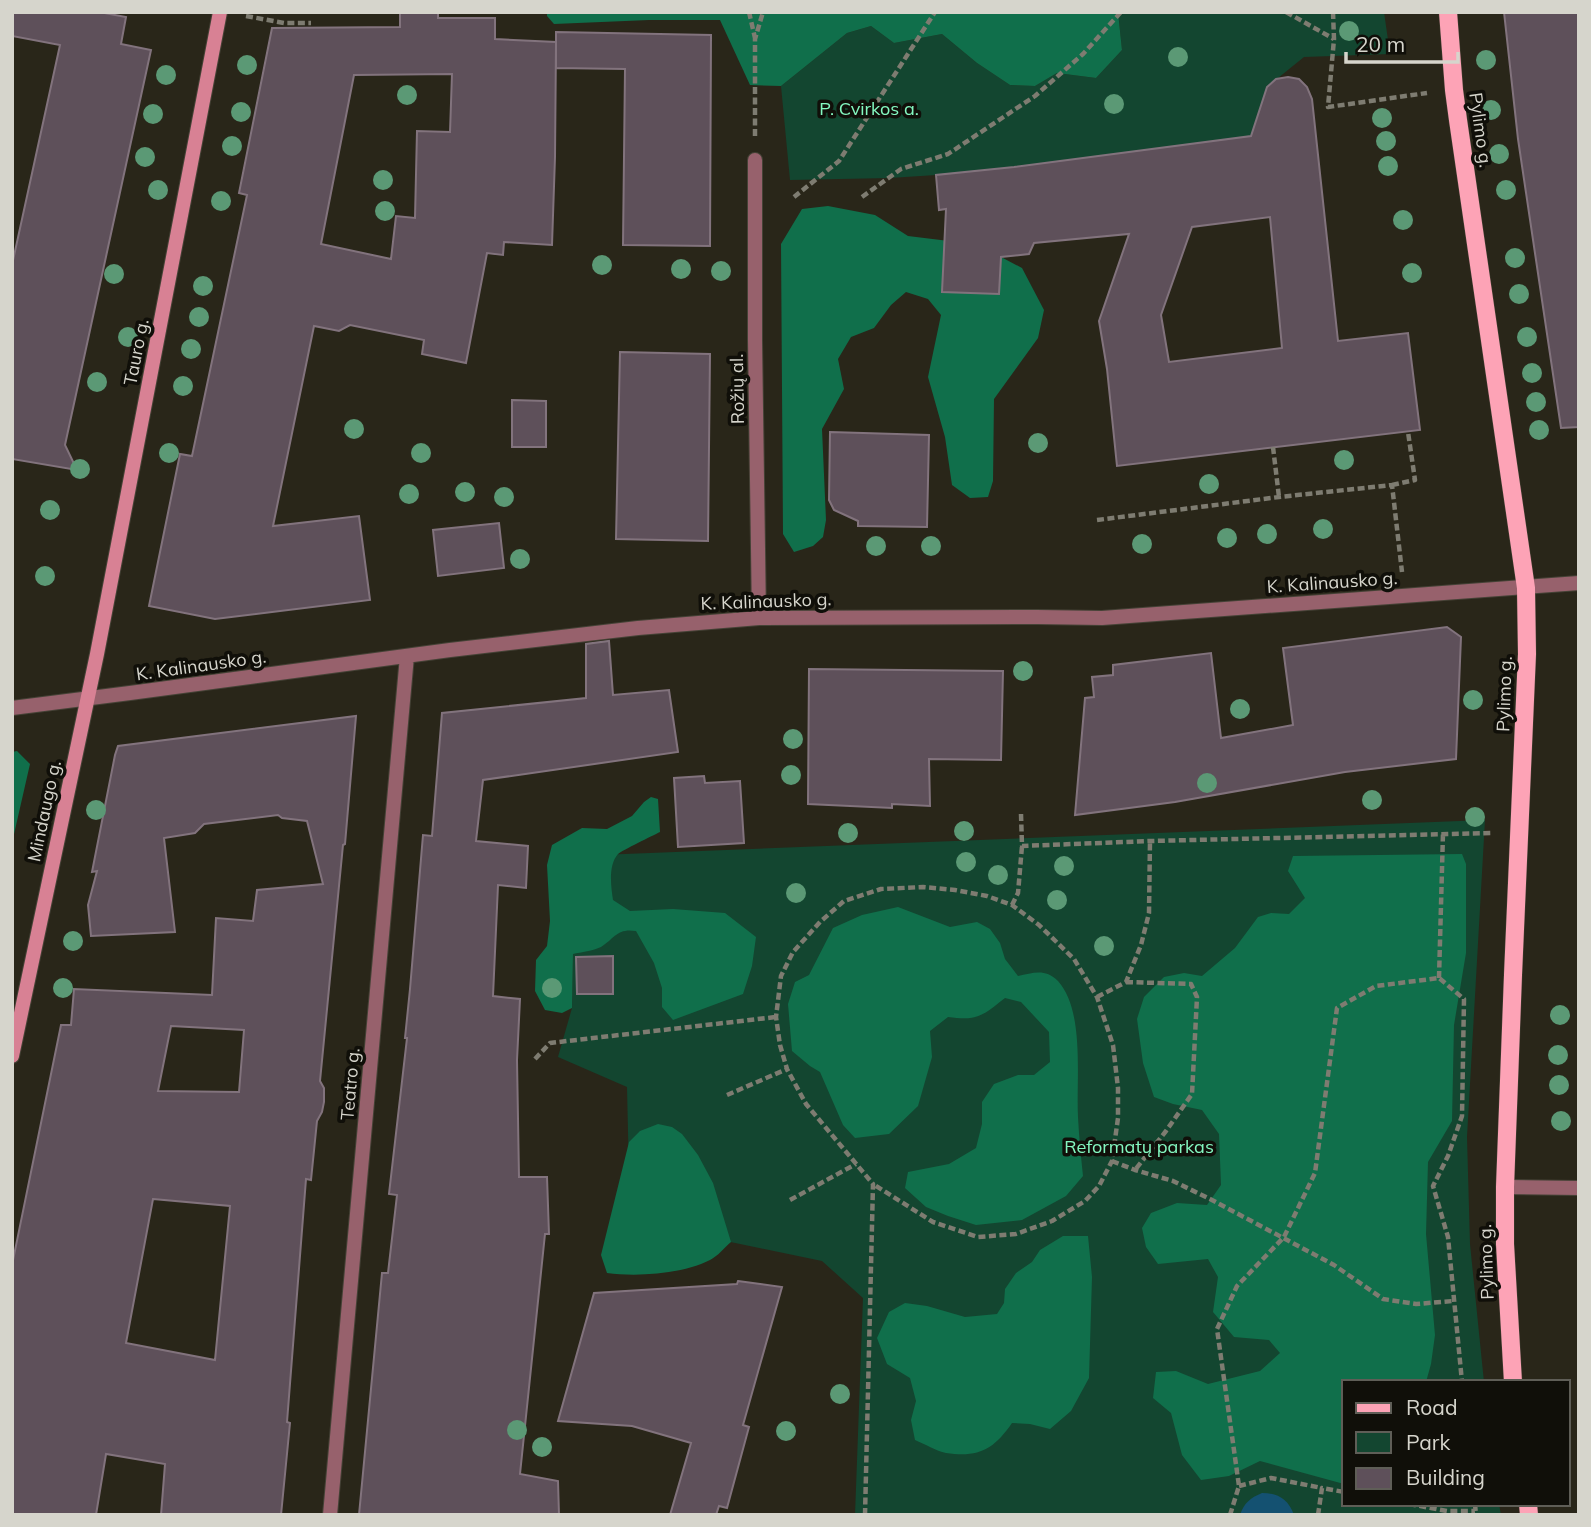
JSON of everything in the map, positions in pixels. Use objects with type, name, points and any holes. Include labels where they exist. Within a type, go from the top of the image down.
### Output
[{"type":"main road","name":"Tauro g.","points":[[88,698],[220,12]]},
{"type":"main road","name":"Pylimo g.","points":[[1448,12],[1454,90],[1526,588],[1527,654],[1505,1187],[1505,1244],[1513,1380]]},
{"type":"main road","name":"Mindaugo g.","points":[[12,1056],[88,698]]},
{"type":"street","name":"Rožių al.","points":[[755,160],[759,618]]},
{"type":"street","name":"K. Kalinausko g.","points":[[12,708],[604,631],[759,618],[1102,618],[1579,583]]},
{"type":"street","name":"Teatro g.","points":[[330,1515],[407,656]]},
{"type":"street","points":[[1505,1187],[1579,1188]]},
{"type":"path","points":[[749,12],[755,39],[755,160]]},
{"type":"path","points":[[755,39],[763,12]]},
{"type":"path","points":[[794,197],[839,160],[934,12]]},
{"type":"path","points":[[862,197],[901,169],[948,154],[1035,96],[1083,54],[1121,12]]},
{"type":"path","points":[[1286,12],[1334,39]]},
{"type":"path","points":[[1333,12],[1334,39],[1328,107],[1454,90]]},
{"type":"path","points":[[269,21],[311,23]]},
{"type":"path","points":[[1097,520],[1415,480],[1408,432]]},
{"type":"path","points":[[1273,447],[1279,497]]},
{"type":"path","points":[[1392,485],[1404,596]]},
{"type":"path","points":[[1012,905],[1018,893],[1022,846],[1021,814]]},
{"type":"path","points":[[1439,978],[1443,833]]},
{"type":"path","points":[[1022,846],[1519,833]]},
{"type":"path","points":[[1126,982],[1141,945],[1149,913],[1150,841]]},
{"type":"path","points":[[923,887],[955,890],[987,896],[1012,905],[1039,925],[1074,959],[1097,997],[1113,1045],[1118,1118],[1112,1161],[1099,1186],[1085,1201],[1052,1222],[1016,1234],[978,1237],[933,1222],[873,1184],[806,1104],[787,1069],[780,1045],[776,1017],[780,976],[793,952],[820,922],[844,901],[881,889],[923,887]]},
{"type":"path","points":[[1230,1515],[1239,1486],[1217,1329],[1237,1286],[1284,1237],[1315,1172],[1337,1008],[1376,986],[1439,978],[1464,999],[1462,1116],[1448,1156],[1433,1186],[1448,1237],[1462,1380]]},
{"type":"path","points":[[1097,997],[1126,982],[1191,984],[1197,997],[1192,1094],[1167,1131],[1135,1170]]},
{"type":"path","points":[[535,1059],[550,1043],[776,1017]]},
{"type":"path","points":[[727,1095],[787,1069]]},
{"type":"path","points":[[1112,1161],[1173,1181],[1284,1237],[1334,1265],[1383,1299],[1416,1304],[1454,1301]]},
{"type":"path","points":[[790,1200],[856,1164]]},
{"type":"path","points":[[865,1515],[873,1184]]},
{"type":"path","points":[[1239,1486],[1271,1478],[1342,1492]]},
{"type":"path","points":[[1318,1515],[1322,1488]]},
{"type":"path","points":[[1417,1506],[1447,1513],[1476,1513]]},
{"type":"green space","points":[[547,12],[1118,12],[1122,50],[1096,78],[1057,73],[1035,86],[1010,85],[977,63],[942,34],[894,43],[871,26],[847,33],[781,86],[750,85],[720,20],[554,24]]},
{"type":"green space","name":"P. Cvirkos a.","points":[[1118,12],[1384,12],[1390,54],[1304,57],[1267,87],[1251,136],[936,175],[790,180],[781,86],[847,33],[871,26],[894,43],[942,34],[977,63],[1010,85],[1035,86],[1057,73],[1096,78],[1122,50]]},
{"type":"green space","points":[[828,206],[875,215],[908,236],[984,248],[1022,268],[1044,310],[1038,338],[994,399],[993,481],[988,497],[970,498],[952,485],[945,437],[928,377],[941,315],[928,299],[906,292],[891,305],[874,328],[851,337],[838,359],[844,389],[822,429],[826,520],[823,537],[813,546],[794,552],[783,534],[781,244],[802,209]]},
{"type":"green space","points":[[17,751],[30,764],[12,843],[12,752]]},
{"type":"green space","points":[[651,797],[658,799],[660,832],[618,854],[611,870],[613,900],[630,911],[673,909],[725,913],[756,937],[752,966],[743,994],[673,1020],[662,1007],[662,988],[654,963],[636,931],[630,930],[620,932],[601,947],[573,954],[572,1008],[562,1013],[545,1010],[535,991],[536,960],[547,946],[550,921],[547,865],[552,845],[582,828],[607,829],[632,816]]},
{"type":"green space","name":"Reformatų parkas","points":[[1485,820],[1467,1137],[1470,1244],[1484,1380],[1342,1380],[1342,1506],[1499,1506],[1501,1515],[855,1515],[863,1298],[822,1261],[630,1221],[627,1087],[558,1057],[572,1008],[574,856]]},
{"type":"green space","points":[[1462,854],[1466,864],[1466,953],[1454,1025],[1452,1121],[1428,1162],[1426,1234],[1435,1335],[1431,1364],[1427,1380],[1342,1380],[1342,1483],[1260,1461],[1229,1476],[1201,1480],[1182,1455],[1171,1413],[1153,1398],[1156,1372],[1176,1371],[1208,1384],[1260,1371],[1280,1353],[1269,1340],[1234,1337],[1213,1312],[1218,1277],[1208,1259],[1158,1264],[1146,1247],[1142,1228],[1151,1213],[1177,1203],[1207,1205],[1221,1185],[1219,1134],[1202,1110],[1154,1097],[1143,1063],[1137,1019],[1144,997],[1164,977],[1184,973],[1202,976],[1235,948],[1258,917],[1271,913],[1289,914],[1305,898],[1288,871],[1293,856]]},
{"type":"green space","points":[[898,907],[950,927],[977,922],[990,929],[1000,943],[1005,959],[1018,976],[1039,972],[1048,974],[1058,981],[1067,994],[1076,1027],[1078,1117],[1083,1176],[1066,1196],[1022,1220],[976,1225],[926,1207],[905,1188],[908,1172],[949,1164],[976,1148],[982,1124],[982,1102],[994,1084],[1018,1075],[1034,1075],[1050,1062],[1049,1032],[1021,1002],[1005,998],[979,1016],[948,1017],[930,1031],[932,1057],[918,1106],[889,1134],[855,1138],[843,1125],[820,1072],[792,1051],[788,1004],[795,982],[809,975],[833,928],[862,915]]},
{"type":"green space","points":[[658,1124],[672,1127],[682,1134],[698,1155],[713,1183],[731,1242],[713,1258],[687,1268],[632,1275],[607,1273],[601,1255],[629,1142],[640,1131]]},
{"type":"green space","points":[[1063,1236],[1088,1236],[1092,1277],[1089,1378],[1071,1411],[1050,1429],[1012,1423],[992,1445],[977,1453],[946,1453],[915,1440],[911,1420],[916,1401],[910,1378],[887,1364],[877,1338],[889,1312],[905,1303],[965,1317],[997,1314],[1004,1303],[1005,1289],[1016,1273],[1032,1262],[1040,1250]]},
{"type":"water","points":[[1262,1493],[1282,1498],[1294,1515],[1240,1515],[1248,1501]]},
{"type":"building","points":[[12,12],[99,12],[126,17],[121,44],[151,50],[65,445],[77,470],[12,459],[12,265],[60,45],[12,36]]},
{"type":"building","points":[[400,12],[438,12],[438,18],[495,18],[495,39],[556,42],[552,245],[504,242],[503,255],[487,253],[466,363],[422,354],[424,340],[350,325],[339,331],[314,326],[273,526],[359,516],[370,600],[215,619],[149,606],[180,454],[192,456],[247,195],[239,193],[272,28],[400,27]],"holes":[[[452,74],[450,132],[417,131],[415,218],[396,216],[391,259],[321,244],[354,75]]]},
{"type":"building","points":[[1504,12],[1579,12],[1579,427],[1561,428],[1518,139]]},
{"type":"building","points":[[556,32],[711,35],[710,246],[623,245],[625,69],[556,68]]},
{"type":"building","points":[[1276,79],[1299,79],[1307,87],[1312,99],[1338,341],[1408,333],[1420,430],[1117,466],[1099,321],[1129,234],[1034,243],[1029,254],[1001,257],[999,294],[942,292],[946,209],[939,210],[936,175],[1251,136],[1267,87]],"holes":[[[1270,217],[1282,348],[1169,362],[1161,315],[1192,227]]]},
{"type":"building","points":[[620,352],[710,354],[708,541],[616,539]]},
{"type":"building","points":[[512,400],[546,401],[546,447],[512,447]]},
{"type":"building","points":[[830,432],[929,435],[927,527],[858,526],[858,521],[834,510],[829,500]]},
{"type":"building","points":[[499,523],[504,568],[438,576],[433,530]]},
{"type":"building","points":[[1447,627],[1461,637],[1456,759],[1345,772],[1175,802],[1075,815],[1085,698],[1094,697],[1092,677],[1113,675],[1113,665],[1211,653],[1221,738],[1293,725],[1283,648]]},
{"type":"building","points":[[609,641],[613,695],[669,690],[678,752],[483,780],[476,841],[528,846],[526,888],[498,885],[493,996],[520,999],[517,1060],[519,1177],[547,1177],[549,1234],[545,1234],[520,1474],[558,1481],[559,1515],[359,1515],[382,1273],[388,1273],[397,1195],[389,1194],[407,1038],[423,835],[432,836],[442,713],[586,698],[586,644]]},
{"type":"building","points":[[809,669],[1003,671],[1001,760],[929,759],[930,806],[892,804],[892,808],[808,804]]},
{"type":"building","points":[[356,716],[320,1081],[324,1088],[324,1102],[317,1121],[311,1180],[306,1179],[287,1422],[290,1423],[281,1515],[161,1515],[165,1464],[106,1454],[96,1515],[12,1515],[12,1265],[61,1025],[71,1025],[74,989],[212,995],[216,918],[253,921],[257,890],[323,884],[307,821],[282,818],[278,815],[204,824],[195,833],[164,838],[175,932],[91,936],[88,905],[97,871],[92,872],[118,746]],"holes":[[[171,1026],[244,1030],[239,1092],[158,1091]],[[153,1199],[230,1206],[215,1360],[126,1343]]]},
{"type":"building","points":[[704,776],[705,783],[740,781],[744,843],[678,847],[674,778]]},
{"type":"building","points":[[613,956],[613,994],[577,994],[576,957]]},
{"type":"building","points":[[738,1281],[782,1287],[743,1425],[749,1427],[727,1508],[719,1506],[716,1515],[670,1515],[691,1443],[632,1426],[558,1421],[594,1293],[737,1284]]}]
